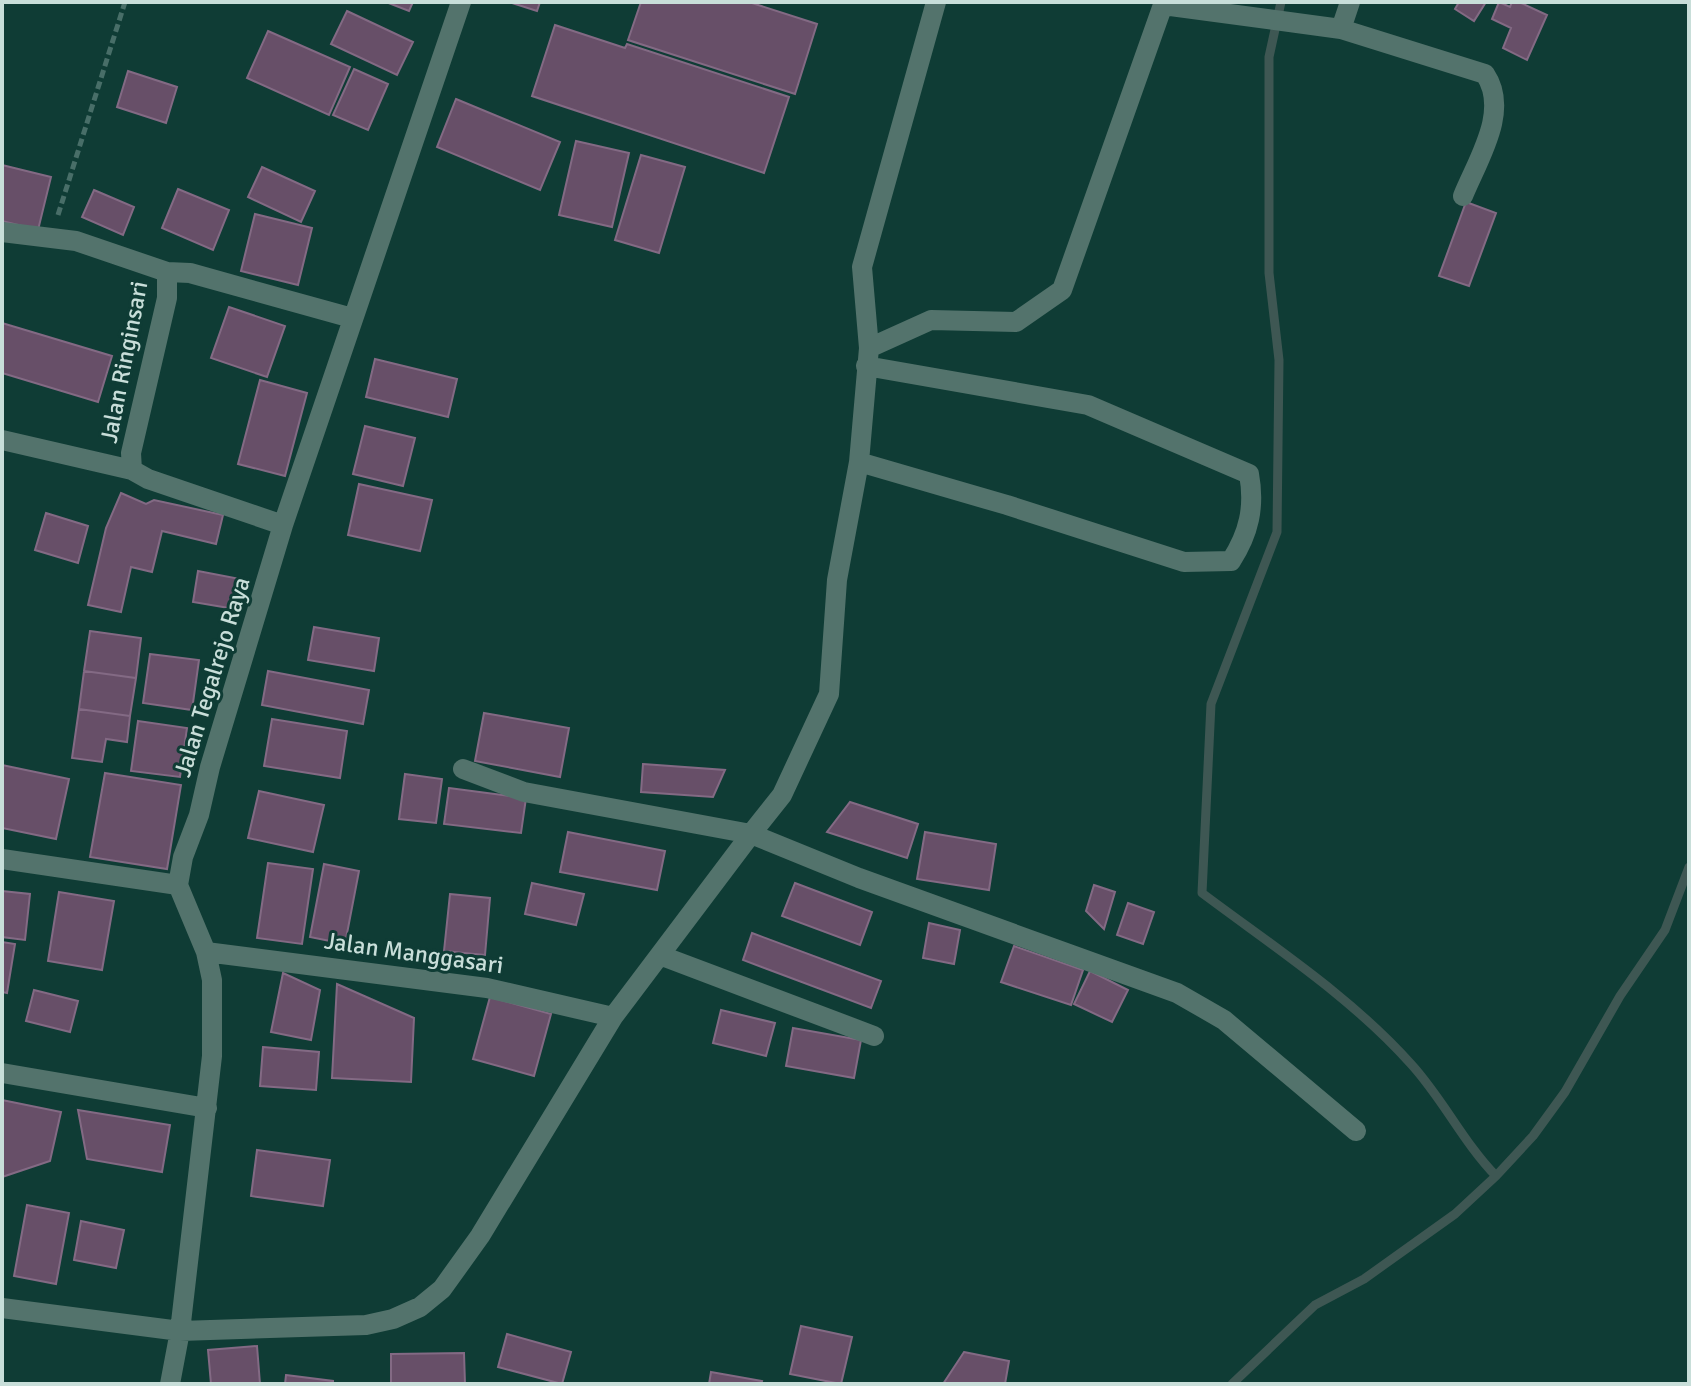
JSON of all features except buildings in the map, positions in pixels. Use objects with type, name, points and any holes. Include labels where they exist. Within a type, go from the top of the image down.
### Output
[{"type":"street","name":"Jalan Tegalrejo Raya","points":[[178,885],[283,525],[461,2]]},
{"type":"street","points":[[2,1308],[180,1331],[366,1325],[393,1319],[420,1307],[442,1289],[480,1236],[613,1017],[782,795],[829,694],[837,580],[859,462],[868,357],[862,267],[936,2]]},
{"type":"street","points":[[1341,29],[1350,2]]},
{"type":"street","points":[[868,357],[931,320],[1016,322],[1062,290],[1163,4],[1341,29],[1485,74],[1495,89],[1495,117],[1463,196]]},
{"type":"street","name":"Jalan Ringinsari","points":[[2,232],[76,241],[167,272],[167,298],[131,453],[132,470],[148,479],[283,525]]},
{"type":"street","points":[[167,272],[190,273],[352,318]]},
{"type":"street","points":[[859,462],[1007,505],[1184,562],[1231,561],[1245,538],[1253,497],[1249,474],[1088,405],[868,357]]},
{"type":"street","points":[[2,440],[132,470]]},
{"type":"street","points":[[463,769],[524,792],[751,834],[859,878],[1177,993],[1224,1020],[1356,1131]]},
{"type":"street","points":[[2,859],[178,885],[206,952],[212,980],[207,1108],[180,1331],[170,1384]]},
{"type":"street","name":"Jalan Manggasari","points":[[206,952],[487,988],[613,1017]]},
{"type":"street","points":[[662,956],[874,1036]]},
{"type":"street","points":[[2,1073],[207,1108]]},
{"type":"path","points":[[51,238],[125,2]]},
{"type":"waterway","points":[[1281,2],[1269,57],[1269,273],[1279,360],[1277,532],[1211,704],[1202,893],[1311,974],[1388,1040],[1422,1077],[1496,1176]]},
{"type":"waterway","points":[[1232,1384],[1315,1305],[1364,1279],[1455,1214],[1533,1136],[1565,1092],[1620,996],[1665,930],[1689,867]]}]
